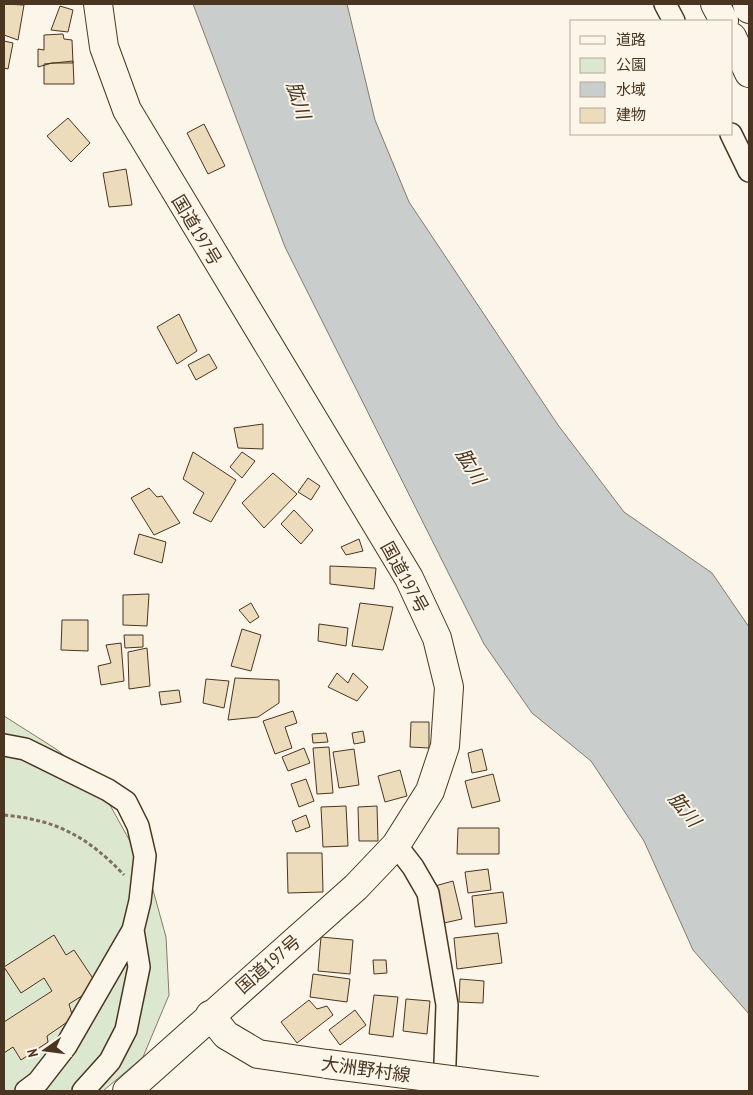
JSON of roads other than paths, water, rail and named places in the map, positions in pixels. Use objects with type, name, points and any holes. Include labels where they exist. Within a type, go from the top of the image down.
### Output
[{"type":"main road","name":"国道197号","points":[[98,4],[104,47],[126,110],[409,578],[437,638],[449,687],[445,746],[430,791],[396,845],[356,887],[210,1015],[127,1091]]},
{"type":"main road","points":[[715,4],[723,20]]},
{"type":"main road","points":[[747,4],[749,9]]},
{"type":"main road","points":[[733,39],[749,73]]},
{"type":"main road","name":"大洲野村線","points":[[210,1015],[226,1035],[258,1054],[537,1091]]},
{"type":"street","points":[[665,4],[673,20]]},
{"type":"street","points":[[732,135],[749,171]]},
{"type":"street","points":[[4,745],[25,750],[108,790],[126,802],[138,826],[145,856],[140,901],[133,930],[66,1046],[38,1082],[26,1091]]},
{"type":"street","points":[[396,845],[413,867],[428,893],[447,1005],[444,1091]]},
{"type":"street","points":[[82,1091],[110,1061],[126,1030],[139,967],[133,930]]},
{"type":"water","name":"肱川","points":[[193,4],[347,4],[375,120],[409,202],[558,425],[624,512],[712,573],[749,627],[749,1014],[693,950],[644,841],[591,761],[532,713],[484,644],[285,247]]}]
